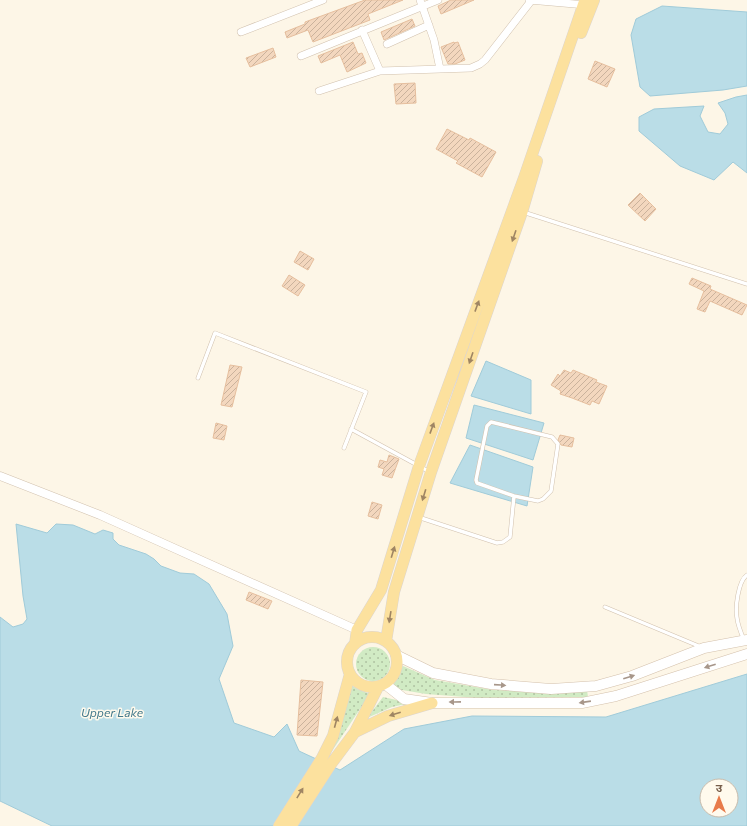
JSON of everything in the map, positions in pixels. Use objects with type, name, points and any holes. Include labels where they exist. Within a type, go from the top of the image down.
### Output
[{"type":"main road","points":[[386,642],[394,592],[417,516],[522,212],[558,93],[589,2]]},
{"type":"main road","points":[[355,644],[357,630],[382,590],[419,466],[589,2]]},
{"type":"main road","points":[[378,638],[392,647],[396,655],[397,663],[396,671],[392,678],[381,685],[369,687],[361,685],[354,680],[347,666],[347,658],[350,650],[355,644],[362,640],[378,638]]},
{"type":"main road","points":[[396,655],[433,672],[491,684],[550,689],[596,686],[632,676],[704,648],[745,640]]},
{"type":"main road","points":[[381,685],[404,699],[432,703],[582,703],[616,696],[747,654]]},
{"type":"main road","points":[[291,826],[326,761],[350,674]]},
{"type":"main road","points":[[279,826],[326,761],[355,732],[381,685]]},
{"type":"main road","points":[[355,732],[388,716],[432,703]]},
{"type":"street","points":[[241,32],[323,0]]},
{"type":"street","points":[[301,56],[421,3],[438,0]]},
{"type":"street","points":[[319,91],[380,71],[471,68],[485,60],[530,0],[589,2]]},
{"type":"street","points":[[421,3],[434,40],[440,69]]},
{"type":"street","points":[[387,44],[429,25]]},
{"type":"street","points":[[362,30],[380,71]]},
{"type":"street","points":[[0,476],[119,523],[357,630]]},
{"type":"lane","points":[[522,212],[747,284]]},
{"type":"lane","points":[[198,378],[215,333],[366,392],[344,448]]},
{"type":"lane","points":[[491,422],[552,437],[558,444],[551,491],[543,499],[538,501],[514,496],[480,485],[476,480],[486,426],[491,422]]},
{"type":"lane","points":[[351,429],[431,472]]},
{"type":"lane","points":[[417,516],[497,543],[503,542],[510,538],[514,496]]},
{"type":"lane","points":[[745,640],[737,618],[736,610],[740,585],[744,577],[747,575]]},
{"type":"lane","points":[[605,607],[704,648]]},
{"type":"green space","points":[[376,647],[383,649],[388,654],[390,664],[388,674],[383,679],[370,681],[363,679],[358,674],[356,661],[358,654],[363,649]]},
{"type":"green space","points":[[403,666],[435,680],[493,690],[571,692],[587,690],[588,697],[478,698],[426,694],[390,688]]},
{"type":"green space","points":[[351,685],[370,694],[330,754]]},
{"type":"green space","points":[[383,697],[410,703],[392,707],[367,718]]},
{"type":"water","points":[[662,6],[747,12],[747,86],[723,90],[650,96],[640,87],[631,35],[636,19]]},
{"type":"water","points":[[747,95],[747,173],[733,162],[714,180],[680,166],[639,131],[639,117],[654,109],[704,106],[700,116],[708,132],[720,134],[728,124],[725,113],[718,103]]},
{"type":"water","points":[[486,361],[531,380],[531,414],[471,396]]},
{"type":"water","points":[[474,405],[544,423],[533,460],[466,438]]},
{"type":"water","points":[[470,445],[533,467],[527,506],[450,483]]},
{"type":"water","name":"Upper Lake","points":[[16,524],[47,533],[56,524],[73,525],[95,534],[103,530],[113,533],[113,539],[119,545],[146,554],[161,566],[180,573],[194,574],[209,584],[227,614],[233,646],[219,679],[234,723],[274,737],[287,724],[299,751],[340,770],[404,729],[472,716],[606,717],[747,674],[747,826],[52,826],[0,801],[0,617],[13,627],[23,624],[27,619],[23,596]]},
{"type":"building","points":[[365,0],[403,0],[368,14],[370,20],[313,42],[308,30],[287,38],[285,32],[305,24],[305,22]]},
{"type":"building","points":[[451,0],[474,0],[441,14],[438,6]]},
{"type":"building","points":[[412,19],[415,26],[384,40],[381,32]]},
{"type":"building","points":[[353,42],[358,54],[362,53],[366,63],[347,72],[340,55],[321,63],[318,56]]},
{"type":"building","points":[[458,42],[465,60],[455,64],[448,64],[441,47]]},
{"type":"building","points":[[273,48],[276,57],[250,67],[246,58]]},
{"type":"building","points":[[595,61],[615,69],[607,87],[588,79]]},
{"type":"building","points":[[415,83],[416,103],[396,104],[394,84]]},
{"type":"building","points":[[447,129],[469,140],[470,138],[496,152],[482,177],[456,163],[458,161],[436,149]]},
{"type":"building","points":[[640,193],[656,209],[645,221],[628,205]]},
{"type":"building","points":[[300,251],[314,259],[308,270],[294,262]]},
{"type":"building","points":[[289,275],[305,285],[298,296],[282,286]]},
{"type":"building","points":[[692,278],[711,286],[710,289],[747,305],[742,315],[710,301],[705,312],[697,309],[704,291],[689,284]]},
{"type":"building","points":[[230,365],[242,367],[232,407],[221,405]]},
{"type":"building","points":[[564,370],[571,373],[573,370],[607,386],[599,404],[592,401],[590,405],[560,394],[561,391],[551,385],[558,374],[560,376]]},
{"type":"building","points":[[216,423],[227,426],[224,440],[213,438]]},
{"type":"building","points":[[560,435],[574,438],[572,447],[561,445],[558,440]]},
{"type":"building","points":[[389,455],[399,459],[392,478],[382,475],[384,469],[378,467],[380,460],[387,462]]},
{"type":"building","points":[[372,502],[382,505],[378,519],[368,516]]},
{"type":"building","points":[[249,592],[272,601],[268,609],[246,600]]},
{"type":"building","points":[[301,680],[323,682],[317,736],[297,735]]}]
